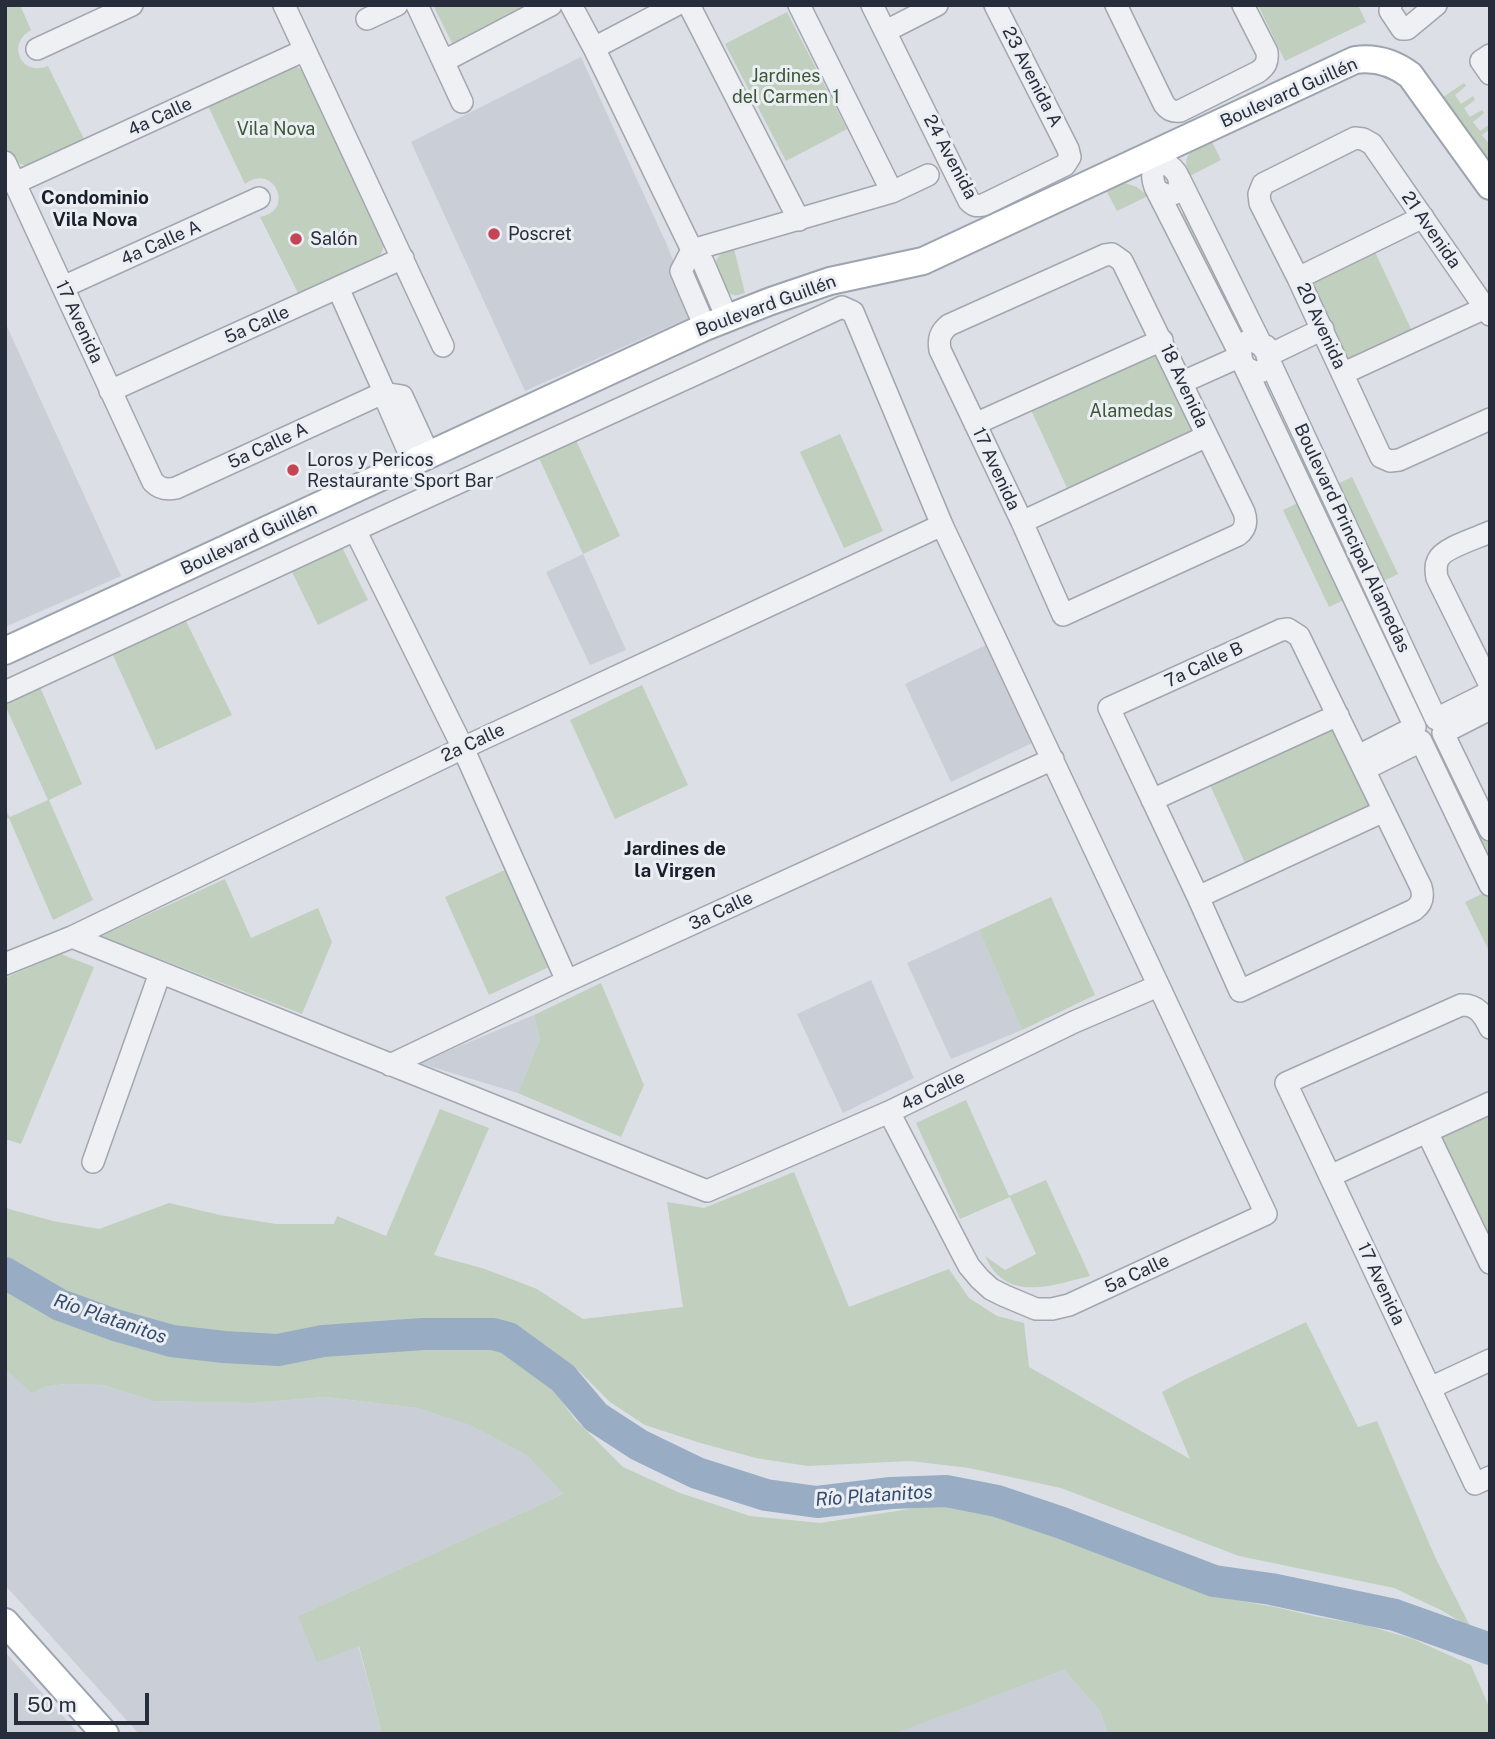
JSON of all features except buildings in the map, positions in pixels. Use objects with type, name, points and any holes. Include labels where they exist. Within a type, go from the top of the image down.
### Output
[{"type":"main road","name":"Boulevard Guillén","points":[[5,651],[716,323],[830,281],[923,261],[1348,63],[1363,59],[1380,60],[1397,66],[1416,81],[1490,186]]},
{"type":"main road","points":[[5,1622],[105,1734]]},
{"type":"street","points":[[37,48],[132,5]]},
{"type":"street","points":[[284,5],[443,346]]},
{"type":"street","points":[[367,19],[397,5]]},
{"type":"street","points":[[417,5],[462,102]]},
{"type":"street","points":[[443,61],[551,5]]},
{"type":"street","points":[[572,5],[692,250],[703,262],[716,323]]},
{"type":"street","points":[[594,48],[676,5]]},
{"type":"street","points":[[690,5],[799,220]]},
{"type":"street","points":[[799,5],[892,192]]},
{"type":"street","name":"24 Avenida","points":[[872,5],[973,205],[983,205],[1065,165],[1070,158],[1068,149]]},
{"type":"street","points":[[886,31],[937,5]]},
{"type":"street","name":"23 Avenida A","points":[[995,5],[1068,149]]},
{"type":"street","points":[[1116,5],[1164,104],[1174,112],[1258,72],[1265,66],[1268,60],[1266,52],[1243,5]]},
{"type":"street","points":[[1391,5],[1390,11],[1402,29],[1407,29],[1436,5]]},
{"type":"street","name":"4a Calle","points":[[15,183],[305,50]]},
{"type":"street","points":[[1490,55],[1481,61],[1490,74]]},
{"type":"street","name":"21 Avenida","points":[[1260,203],[1259,194],[1265,182],[1355,138],[1363,139],[1372,145],[1488,312]]},
{"type":"street","points":[[1125,168],[1140,172],[1164,195],[1174,194],[1179,187],[1171,157],[1178,143]]},
{"type":"street","name":"17 Avenida","points":[[5,162],[153,482]]},
{"type":"street","points":[[692,250],[892,192],[928,175]]},
{"type":"street","name":"Boulevard Principal Alamedas","points":[[1178,176],[1265,352],[1490,830]]},
{"type":"street","name":"Boulevard Principal Alamedas","points":[[1156,187],[1243,361],[1490,885]]},
{"type":"street","name":"4a Calle A","points":[[63,287],[259,198]]},
{"type":"street","name":"20 Avenida","points":[[1260,203],[1381,457],[1387,461],[1399,460],[1490,419]]},
{"type":"street","points":[[1298,278],[1423,218]]},
{"type":"street","name":"18 Avenida","points":[[949,325],[1105,255],[1114,255],[1122,261],[1162,340],[1244,512],[1245,527],[1238,535],[1063,615]]},
{"type":"street","name":"5a Calle","points":[[110,391],[402,258]]},
{"type":"street","points":[[338,288],[383,389],[392,394],[421,459]]},
{"type":"street","points":[[5,692],[842,307],[853,312],[942,525],[1158,986]]},
{"type":"street","points":[[1343,373],[1488,312]]},
{"type":"street","name":"17 Avenida","points":[[949,325],[943,329],[940,336],[940,350],[1063,615]]},
{"type":"street","points":[[1185,388],[1243,361],[1253,372],[1262,371],[1268,364],[1265,352],[1320,325]]},
{"type":"street","points":[[975,424],[1162,340]]},
{"type":"street","name":"5a Calle A","points":[[153,482],[162,489],[176,488],[392,394]]},
{"type":"street","points":[[1022,522],[1208,436]]},
{"type":"street","name":"2a Calle","points":[[5,964],[72,937],[463,748],[942,525]]},
{"type":"street","points":[[355,530],[463,748],[567,981]]},
{"type":"street","points":[[1490,532],[1444,553],[1437,561],[1436,573],[1482,647],[1490,685]]},
{"type":"street","name":"7a Calle B","points":[[1152,800],[1109,708],[1281,630],[1290,630],[1299,636],[1338,715]]},
{"type":"street","points":[[1440,726],[1490,692]]},
{"type":"street","points":[[1440,726],[1490,709]]},
{"type":"street","points":[[1338,715],[1361,763],[1421,887],[1422,899],[1414,910],[1240,990],[1152,800],[1338,715]]},
{"type":"street","points":[[1361,763],[1418,734],[1427,746],[1437,746],[1443,738],[1440,726]]},
{"type":"street","name":"3a Calle","points":[[390,1065],[1053,759]]},
{"type":"street","points":[[1198,897],[1384,811]]},
{"type":"street","points":[[72,937],[390,1065]]},
{"type":"street","points":[[93,1162],[160,973]]},
{"type":"street","name":"4a Calle","points":[[390,1065],[706,1191],[889,1112],[1073,1022],[1158,986]]},
{"type":"street","name":"5a Calle","points":[[889,1112],[969,1266],[992,1289],[1036,1309],[1069,1306],[1266,1214],[1158,986]]},
{"type":"street","name":"17 Avenida","points":[[1483,1481],[1430,1388],[1286,1083],[1461,1004],[1471,1005],[1488,1023]]},
{"type":"street","points":[[1330,1176],[1490,1103]]},
{"type":"street","points":[[1427,1132],[1490,1263]]},
{"type":"street","points":[[1430,1388],[1490,1360]]},
{"type":"shaded area","points":[[581,57],[667,245],[695,315],[525,391],[411,142]]},
{"type":"shaded area","points":[[5,322],[121,576],[5,627]]},
{"type":"shaded area","points":[[583,554],[626,650],[590,665],[546,572]]},
{"type":"shaded area","points":[[988,644],[1034,742],[951,782],[905,684]]},
{"type":"shaded area","points":[[979,930],[1022,1030],[951,1059],[907,963]]},
{"type":"shaded area","points":[[871,980],[914,1078],[843,1113],[797,1014]]},
{"type":"shaded area","points":[[534,1015],[540,1039],[518,1093],[419,1063]]},
{"type":"shaded area","points":[[5,1369],[32,1394],[44,1387],[64,1384],[103,1385],[153,1401],[251,1403],[325,1397],[417,1408],[472,1426],[528,1456],[563,1494],[298,1616],[358,1645],[381,1730],[376,1734],[139,1734],[5,1585]]},
{"type":"shaded area","points":[[5,1652],[79,1734],[5,1734]]},
{"type":"shaded area","points":[[1064,1670],[1100,1711],[1108,1734],[898,1732]]},
{"type":"green space","points":[[5,5],[20,5],[31,30],[19,43],[20,57],[30,67],[48,66],[85,141],[28,166],[14,159],[5,145]]},
{"type":"green space","points":[[433,5],[527,5],[452,43]]},
{"type":"green space","points":[[1258,5],[1358,5],[1366,22],[1285,61]]},
{"type":"green space","name":"Jardines del Carmen 1","points":[[787,12],[847,129],[786,161],[725,44]]},
{"type":"green space","name":"Vila Nova","points":[[287,67],[303,70],[385,243],[376,259],[299,295],[260,217],[271,213],[277,206],[277,190],[265,179],[255,179],[245,184],[208,106]]},
{"type":"green space","points":[[1464,83],[1466,86],[1455,95],[1461,104],[1473,96],[1475,100],[1464,108],[1470,117],[1482,110],[1484,113],[1473,122],[1480,131],[1490,124],[1490,129],[1482,135],[1490,145],[1490,164],[1443,97]]},
{"type":"green space","points":[[1210,138],[1221,160],[1190,176],[1187,157]]},
{"type":"green space","points":[[1122,182],[1137,187],[1148,196],[1117,211],[1106,190]]},
{"type":"green space","points":[[1190,210],[1252,332],[1237,339],[1175,217]]},
{"type":"green space","points":[[734,249],[745,293],[736,295],[723,287],[716,272],[718,257]]},
{"type":"green space","points":[[1375,252],[1412,331],[1346,362],[1310,282]]},
{"type":"green space","name":"Alamedas","points":[[1156,351],[1194,430],[1068,490],[1031,410]]},
{"type":"green space","points":[[840,434],[883,531],[844,548],[800,452]]},
{"type":"green space","points":[[575,438],[620,536],[583,554],[538,456]]},
{"type":"green space","points":[[1352,477],[1398,574],[1380,583],[1333,486]]},
{"type":"green space","points":[[1302,501],[1348,598],[1329,607],[1283,510]]},
{"type":"green space","points":[[340,543],[368,600],[318,625],[290,568]]},
{"type":"green space","points":[[185,619],[232,715],[156,750],[112,653]]},
{"type":"green space","points":[[642,685],[688,785],[615,819],[570,720]]},
{"type":"green space","points":[[40,687],[82,784],[49,800],[93,900],[53,920],[9,818],[5,819],[5,809],[10,817],[48,800],[5,705]]},
{"type":"green space","points":[[1336,727],[1372,807],[1246,865],[1210,785]]},
{"type":"green space","points":[[1447,747],[1490,836],[1490,878],[1431,755]]},
{"type":"green space","points":[[505,870],[549,967],[489,995],[445,897]]},
{"type":"green space","points":[[225,879],[251,938],[318,908],[332,942],[302,1014],[101,936]]},
{"type":"green space","points":[[1488,891],[1490,894],[1490,953],[1465,902]]},
{"type":"green space","points":[[1051,897],[1095,995],[1022,1030],[979,930]]},
{"type":"green space","points":[[61,954],[94,967],[21,1144],[5,1139],[5,978]]},
{"type":"green space","points":[[601,983],[644,1085],[621,1137],[518,1093],[540,1039],[534,1015]]},
{"type":"green space","points":[[966,1100],[1009,1196],[1046,1180],[1090,1276],[1053,1285],[1027,1287],[1004,1280],[991,1268],[985,1256],[1005,1270],[1036,1254],[1010,1197],[960,1219],[916,1123]]},
{"type":"green space","points":[[440,1109],[489,1128],[434,1255],[485,1269],[537,1289],[583,1319],[683,1307],[667,1202],[704,1208],[794,1172],[849,1307],[949,1269],[969,1298],[997,1316],[1024,1323],[1029,1367],[1190,1459],[1162,1392],[1306,1322],[1358,1427],[1377,1421],[1435,1557],[1471,1628],[1441,1610],[1394,1588],[1239,1556],[1061,1488],[969,1468],[910,1461],[808,1466],[756,1458],[697,1442],[645,1425],[610,1402],[580,1372],[544,1345],[517,1329],[473,1322],[417,1321],[280,1334],[190,1334],[116,1315],[34,1279],[5,1260],[5,1206],[53,1221],[99,1229],[169,1203],[276,1224],[334,1224],[337,1216],[386,1236]]},
{"type":"green space","points":[[1490,1114],[1490,1241],[1440,1138]]},
{"type":"green space","points":[[5,1281],[56,1311],[106,1331],[167,1349],[224,1355],[286,1357],[437,1345],[477,1346],[508,1352],[531,1366],[574,1418],[623,1467],[680,1493],[750,1516],[820,1523],[952,1504],[1071,1542],[1167,1580],[1230,1599],[1366,1625],[1413,1639],[1471,1665],[1490,1709],[1490,1732],[1108,1734],[1100,1711],[1064,1670],[899,1734],[376,1734],[381,1730],[359,1646],[317,1662],[298,1616],[563,1494],[528,1456],[472,1426],[417,1408],[325,1397],[251,1403],[153,1401],[103,1385],[64,1384],[44,1387],[32,1394],[5,1369]]},
{"type":"waterway","name":"Río Platanitos","points":[[5,1273],[60,1305],[115,1325],[172,1341],[278,1350],[323,1341],[423,1334],[493,1334],[508,1338],[563,1378],[596,1417],[639,1445],[697,1473],[766,1495],[817,1502],[891,1493],[946,1491],[997,1501],[1214,1581],[1271,1589],[1395,1615],[1490,1649]]},
{"type":"place","name":"Poscret","points":[[494,234]]},
{"type":"place","name":"Salón","points":[[296,239]]},
{"type":"place","name":"Loros y Pericos Restaurante Sport Bar","points":[[293,470]]},
{"type":"district","name":"Condominio Vila Nova","points":[[95,209]]},
{"type":"district","name":"Jardines de la Virgen","points":[[675,860]]}]
